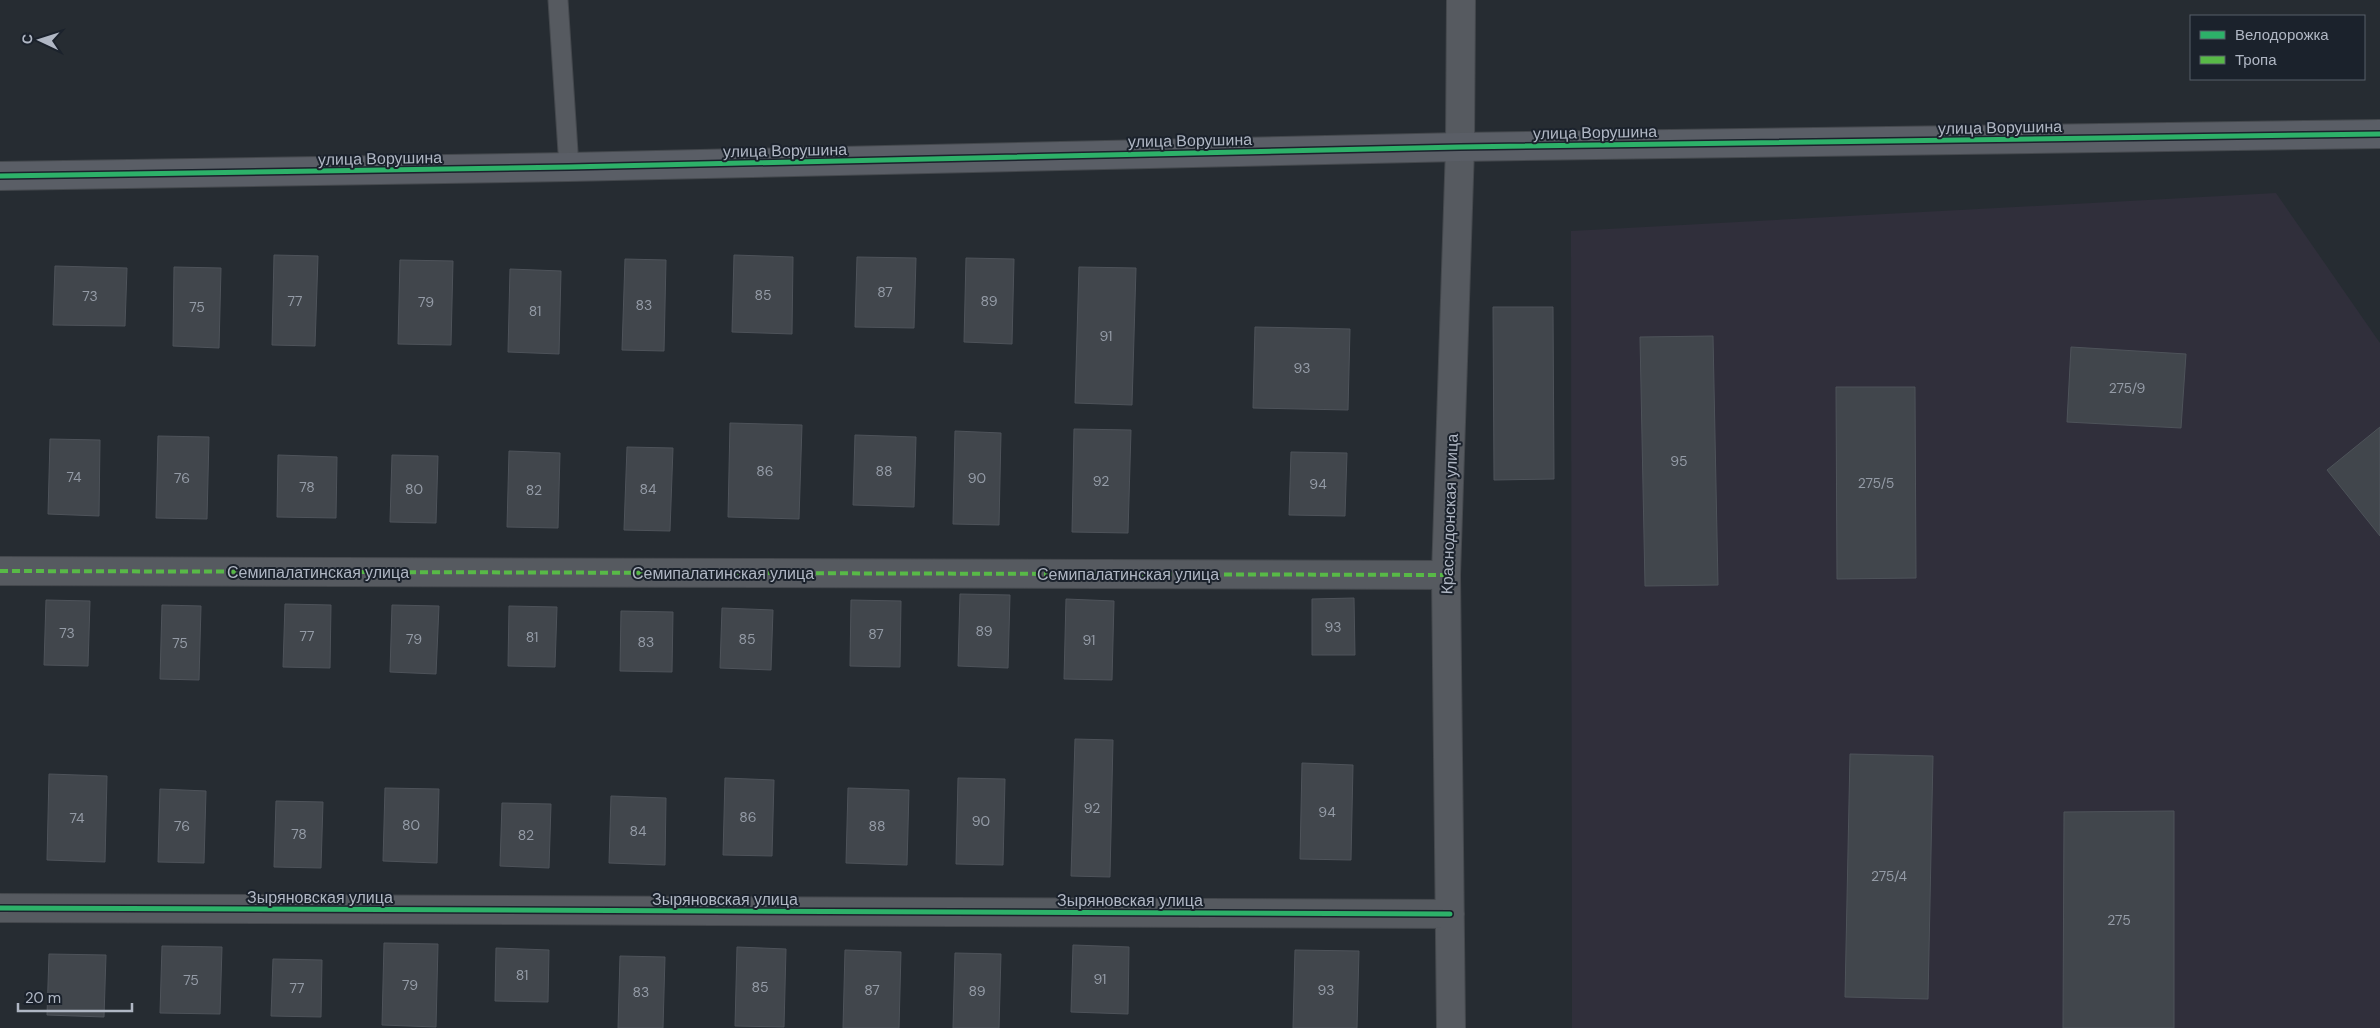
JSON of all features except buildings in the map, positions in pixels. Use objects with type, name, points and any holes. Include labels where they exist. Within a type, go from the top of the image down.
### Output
[{"type":"street","name":"Краснодонская улица","points":[[1451,1028],[1446,575],[1460,147],[1461,0]]},
{"type":"street","name":"улица Ворушина","points":[[0,176],[569,167],[1460,147],[2380,134]]},
{"type":"street","name":"Семипалатинская улица","points":[[0,571],[1446,575]]},
{"type":"street","name":"Зыряновская улица","points":[[0,908],[1450,914]]},
{"type":"lane","points":[[558,0],[569,167]]},
{"type":"shaded area","points":[[2276,193],[2380,343],[2380,1028],[1572,1028],[1571,231]]},
{"type":"marked path","points":[[0,571],[1446,575]]},
{"type":"cycle path","points":[[0,176],[569,167],[1460,147],[2380,134]]},
{"type":"cycle path","points":[[0,908],[1450,914]]}]
